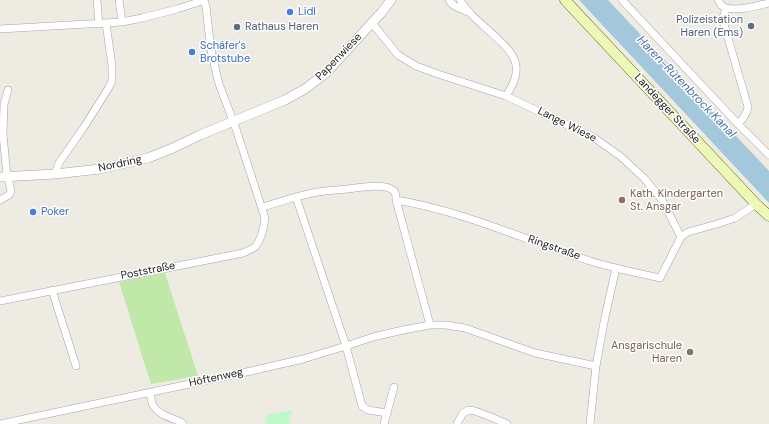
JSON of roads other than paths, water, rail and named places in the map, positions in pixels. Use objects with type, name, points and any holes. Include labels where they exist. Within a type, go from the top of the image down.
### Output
[{"type":"main road","name":"Landegger Straße","points":[[565,0],[756,204],[769,216]]},
{"type":"street","points":[[55,174],[59,163],[84,127],[112,81],[112,66],[97,0]]},
{"type":"street","points":[[119,0],[122,22]]},
{"type":"street","points":[[0,29],[122,22],[178,9],[203,0],[206,7],[211,50],[219,84],[262,208],[296,197],[318,192],[371,186],[390,188],[396,195],[396,200],[430,325],[446,325],[465,328],[535,353],[596,366]]},
{"type":"street","name":"Papenwiese","points":[[233,121],[285,100],[316,81],[326,73],[391,0]]},
{"type":"street","points":[[449,0],[457,8],[470,13]]},
{"type":"street","points":[[460,0],[470,13],[510,51],[516,61],[517,72],[514,82],[506,96]]},
{"type":"street","points":[[622,0],[769,155]]},
{"type":"street","points":[[718,0],[721,5],[731,9],[769,3]]},
{"type":"street","points":[[726,8],[723,18],[724,24],[748,107],[744,118],[738,124]]},
{"type":"street","name":"Lange Wiese","points":[[372,23],[398,55],[416,66],[506,96],[594,137],[620,156],[644,178],[662,200],[681,237]]},
{"type":"street","points":[[0,200],[9,195],[11,191],[9,182],[3,176],[4,104],[8,90]]},
{"type":"street","name":"Nordring","points":[[3,176],[55,174],[100,170],[148,158],[174,148],[233,121]]},
{"type":"street","points":[[296,197],[346,346],[362,406],[368,410],[387,413]]},
{"type":"street","name":"Ringstraße","points":[[396,200],[434,207],[591,261],[660,278],[681,237]]},
{"type":"street","points":[[681,237],[688,232],[734,218],[756,204]]},
{"type":"street","name":"Poststraße","points":[[0,301],[248,251],[259,241],[262,233],[265,218],[262,208]]},
{"type":"street","points":[[590,424],[596,366],[616,268]]},
{"type":"street","points":[[52,290],[76,366]]},
{"type":"street","name":"Höftenweg","points":[[0,424],[295,360],[373,337],[430,325]]},
{"type":"street","points":[[384,424],[394,387]]},
{"type":"street","points":[[150,392],[152,405],[159,412],[183,424]]},
{"type":"street","points":[[457,424],[463,413],[469,410],[507,424]]},
{"type":"water","name":"Haren-Rütenbrock Kanal","points":[[579,0],[608,0],[769,171],[769,203]]},
{"type":"place","name":"Lidl","points":[[290,12]]},
{"type":"place","name":"Polizeistation Haren (Ems)","points":[[751,26]]},
{"type":"place","name":"Rathaus Haren","points":[[237,27]]},
{"type":"place","name":"Schäfer's Brotstube","points":[[192,52]]},
{"type":"place","name":"Kath. Kindergarten St. Ansgar","points":[[622,200]]},
{"type":"place","name":"Poker","points":[[33,212]]},
{"type":"place","name":"Ansgarischule Haren","points":[[690,352]]}]
